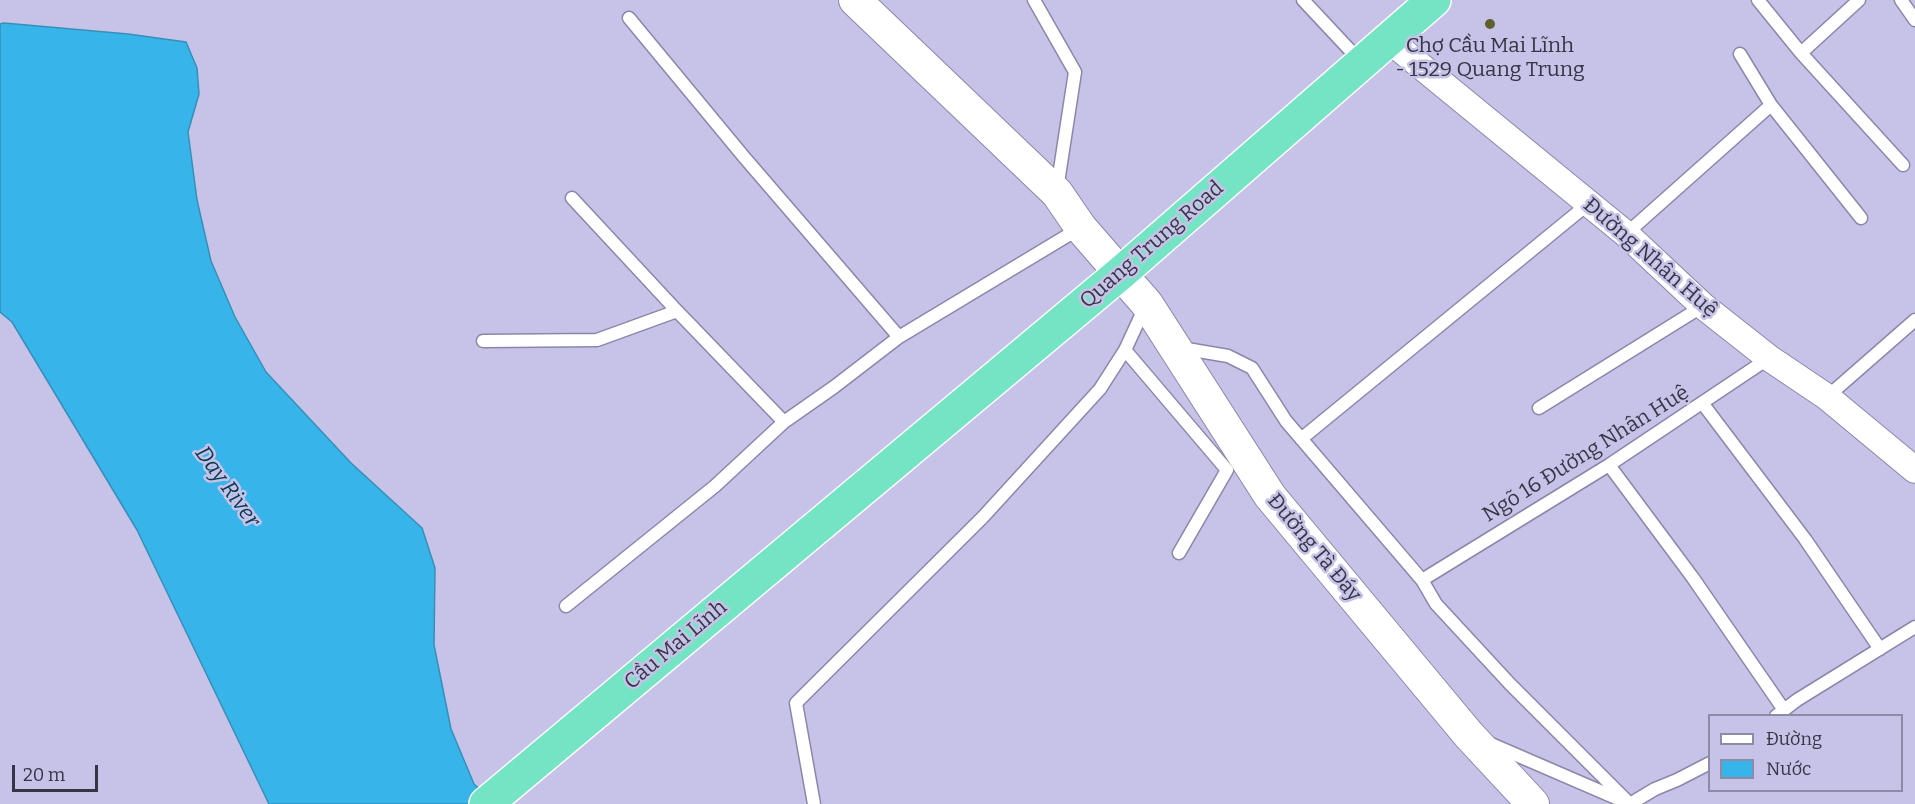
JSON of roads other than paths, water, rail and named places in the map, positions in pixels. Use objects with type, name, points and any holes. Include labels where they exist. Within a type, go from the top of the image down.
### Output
[{"type":"highway","name":"Quang Trung Road","points":[[867,486],[1122,272],[1434,0]]},
{"type":"highway","name":"Cầu Mai Lĩnh","points":[[486,804],[867,486]]},
{"type":"street","name":"Đường Tà Đáy","points":[[855,0],[1057,193],[1082,228],[1147,303],[1270,496],[1468,734],[1533,804]]},
{"type":"street","name":"Đường Nhân Huệ","points":[[1389,40],[1626,234],[1703,306],[1769,358],[1827,397],[1912,464]]},
{"type":"lane","points":[[1034,0],[1075,72],[1057,193]]},
{"type":"lane","points":[[1303,0],[1362,63]]},
{"type":"lane","points":[[1758,0],[1801,53],[1903,165]]},
{"type":"lane","points":[[1801,53],[1859,0]]},
{"type":"lane","points":[[1901,0],[1915,20]]},
{"type":"lane","points":[[629,18],[744,157],[899,337]]},
{"type":"lane","points":[[1740,54],[1771,105],[1862,218]]},
{"type":"lane","points":[[1626,234],[1771,105]]},
{"type":"lane","points":[[572,198],[784,422]]},
{"type":"lane","points":[[1301,439],[1588,204]]},
{"type":"lane","points":[[566,606],[715,486],[784,422],[899,337],[1082,228]]},
{"type":"lane","points":[[814,804],[796,704],[983,517],[1100,389],[1125,350],[1147,303]]},
{"type":"lane","points":[[1539,408],[1703,306]]},
{"type":"lane","points":[[483,340],[597,340],[677,311]]},
{"type":"lane","points":[[1827,397],[1915,320]]},
{"type":"lane","points":[[1175,348],[1228,356],[1252,368],[1286,421],[1422,580],[1436,604],[1510,684],[1630,804]]},
{"type":"lane","points":[[1125,350],[1227,470],[1179,553]]},
{"type":"lane","name":"Ngõ 16 Đường Nhân Huệ","points":[[1422,580],[1609,465],[1769,358]]},
{"type":"lane","points":[[1703,404],[1805,539],[1880,649]]},
{"type":"lane","points":[[1609,465],[1693,578],[1780,713],[1915,627]]},
{"type":"lane","points":[[1468,734],[1630,804]]},
{"type":"lane","points":[[1630,804],[1655,789],[1708,764]]},
{"type":"water","name":"Day River","points":[[0,24],[128,34],[186,42],[197,68],[199,94],[188,132],[197,200],[211,261],[235,317],[266,372],[351,463],[422,528],[435,568],[434,645],[451,729],[474,784],[497,804],[269,804],[137,530],[12,322],[0,312]]},
{"type":"place","name":"Chợ Cầu Mai Lĩnh - 1529 Quang Trung","points":[[1490,24]]}]
